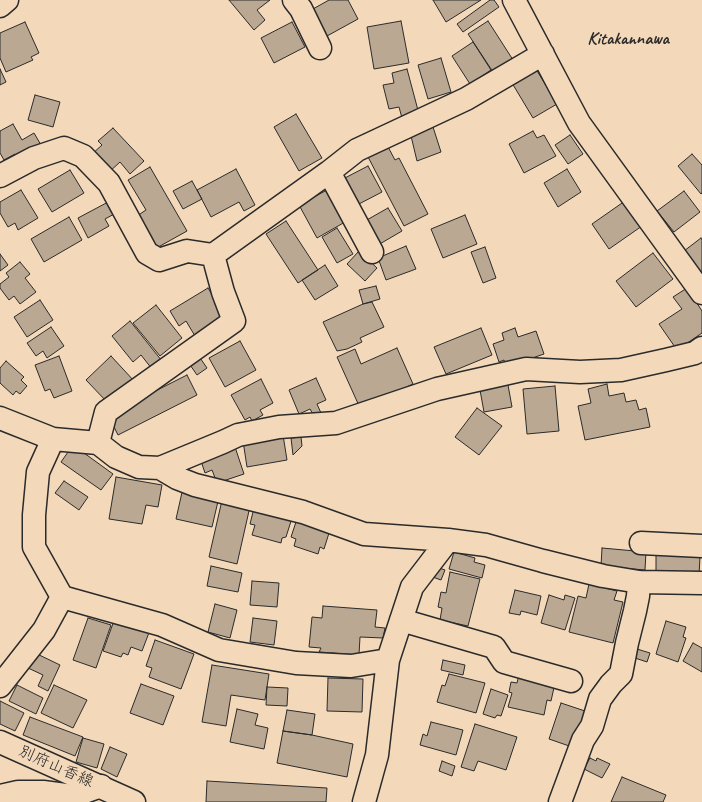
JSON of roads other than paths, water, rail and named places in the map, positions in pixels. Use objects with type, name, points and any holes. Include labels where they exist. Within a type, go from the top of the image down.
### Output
[{"type":"street","points":[[0,6],[6,0]]},
{"type":"street","points":[[294,0],[301,8],[320,48]]},
{"type":"street","points":[[514,0],[579,123],[702,292]]},
{"type":"street","points":[[0,176],[34,158],[64,148],[84,156],[109,183],[147,253],[159,260],[187,251],[213,255],[329,172],[357,150],[466,100],[543,54]]},
{"type":"street","points":[[329,172],[372,252]]},
{"type":"street","points":[[98,443],[106,412],[234,321],[223,292],[213,255]]},
{"type":"street","points":[[0,418],[53,439],[98,443],[116,457],[139,467],[160,468],[238,435],[279,427],[336,423],[437,388],[526,369],[580,372],[621,370],[695,353],[702,348]]},
{"type":"street","points":[[53,439],[38,472],[34,515],[34,547],[62,597],[162,625],[219,650],[296,663],[351,666],[388,660]]},
{"type":"street","points":[[160,468],[177,478],[195,485],[303,512],[364,534],[448,540],[486,545],[603,576],[639,582],[702,583]]},
{"type":"street","points":[[364,802],[377,755],[388,660],[412,587],[448,540]]},
{"type":"street","points":[[641,543],[702,546]]},
{"type":"street","points":[[561,801],[583,740],[592,726],[600,698],[621,674],[638,596],[639,582]]},
{"type":"street","points":[[0,686],[44,630],[62,597]]},
{"type":"street","points":[[401,620],[494,647],[504,662],[571,680]]},
{"type":"street","name":"別府山香線","points":[[0,742],[134,802]]},
{"type":"street","points":[[0,796],[18,792],[43,792],[73,796],[101,786]]},
{"type":"district","name":"Kitakannawa","points":[[628,39]]}]
